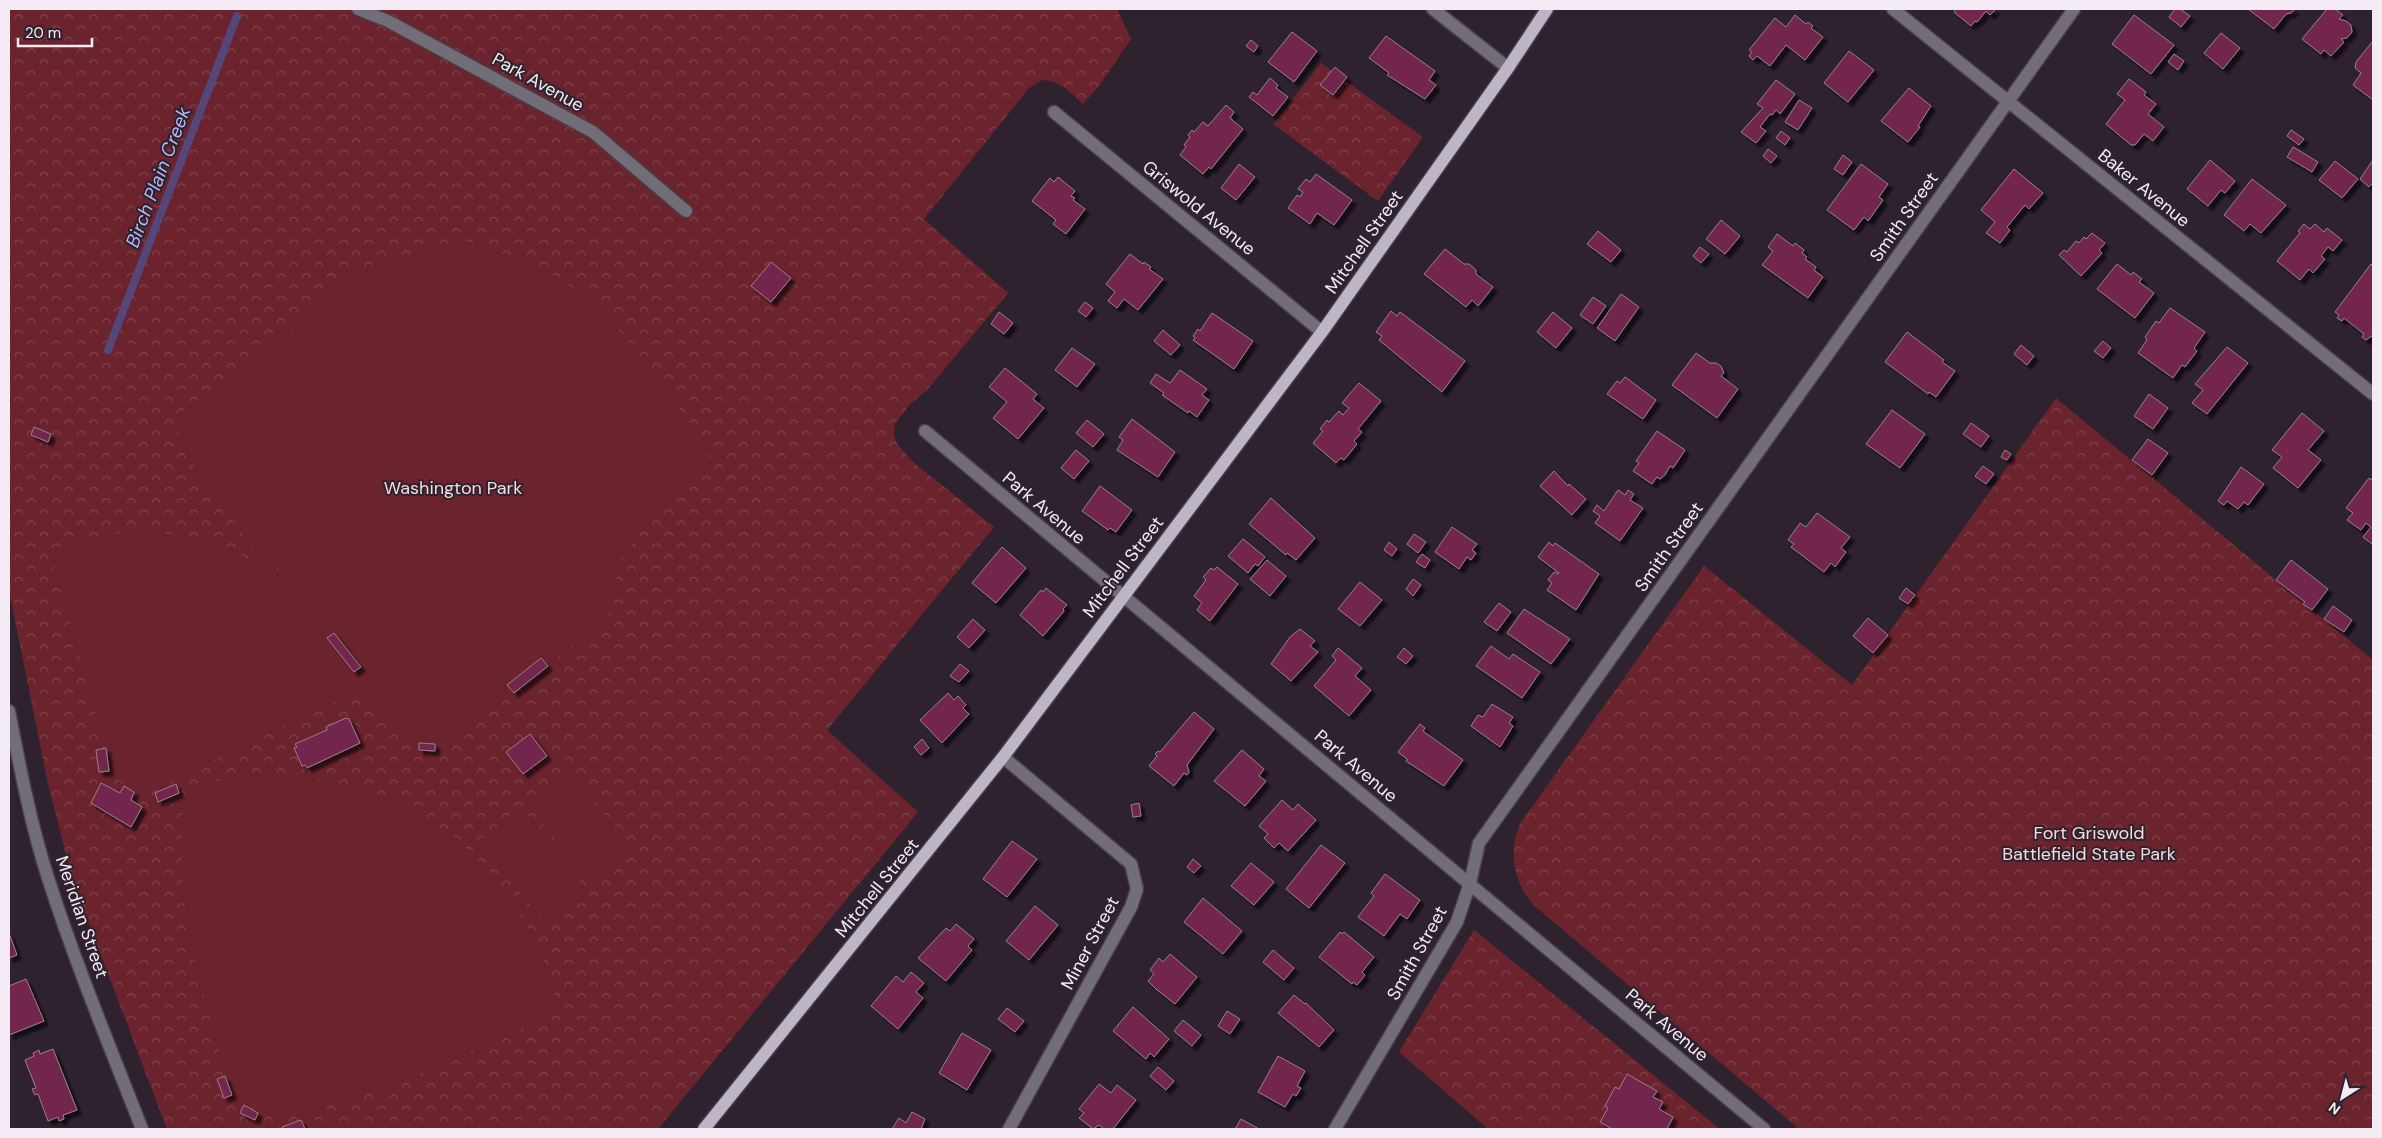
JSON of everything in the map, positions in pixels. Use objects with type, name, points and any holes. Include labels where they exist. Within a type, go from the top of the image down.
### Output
[{"type":"main road","name":"Mitchell Street","points":[[704,1129],[1003,757],[1322,332],[1508,68],[1546,9]]},
{"type":"street","name":"Park Avenue","points":[[358,9],[388,20],[593,132],[686,211]]},
{"type":"street","points":[[1433,9],[1508,68]]},
{"type":"street","name":"Baker Avenue","points":[[1893,9],[2373,394]]},
{"type":"street","name":"Smith Street","points":[[1335,1129],[1457,922],[1470,883],[1479,843],[2074,9]]},
{"type":"street","name":"Griswold Avenue","points":[[1054,112],[1322,332]]},
{"type":"street","name":"Park Avenue","points":[[925,432],[1764,1129]]},
{"type":"street","name":"Meridian Street","points":[[9,711],[48,879],[65,930],[142,1129]]},
{"type":"street","name":"Miner Street","points":[[1003,757],[1131,864],[1137,888],[1131,906],[1009,1129]]},
{"type":"green space","name":"Washington Park","points":[[9,9],[1117,9],[1131,39],[1099,86],[1083,104],[1074,95],[1054,82],[1042,80],[1029,88],[924,219],[1008,293],[927,390],[909,405],[895,424],[894,435],[897,444],[913,462],[994,527],[827,730],[918,812],[658,1129],[167,1129],[73,882],[48,784],[9,591]]},
{"type":"green space","points":[[1321,63],[1423,137],[1378,201],[1273,124]]},
{"type":"green space","points":[[466,241],[540,268],[599,304],[712,451],[622,554],[607,619],[475,723],[443,744],[411,740],[381,713],[362,688],[154,789],[143,791],[113,777],[50,549],[89,538],[113,534],[172,534],[211,543],[247,558],[263,568],[288,592],[289,582],[273,561],[261,557],[200,478],[172,420],[292,331],[311,300],[333,281],[346,274],[377,264]]},
{"type":"green space","name":"Fort Griswold Battlefield State Park","points":[[2056,398],[2373,660],[2373,1129],[1799,1129],[1537,908],[1523,890],[1518,879],[1515,868],[1514,844],[1521,822],[1704,566],[1852,685]]},
{"type":"green space","points":[[568,769],[633,850],[591,884],[526,803]]},
{"type":"green space","points":[[257,774],[312,779],[366,791],[401,804],[429,820],[456,840],[481,863],[523,919],[539,949],[551,981],[559,1012],[396,1084],[279,1120],[233,1098],[197,971],[187,919],[182,870],[183,801],[200,789],[218,781],[236,776]]},
{"type":"green space","points":[[521,808],[586,889],[544,922],[479,842]]},
{"type":"green space","points":[[1474,930],[1720,1129],[1488,1129],[1399,1052]]},
{"type":"building","points":[[1956,9],[1996,9],[1990,15],[1986,11],[1971,26],[1954,12]]},
{"type":"building","points":[[2175,9],[2180,9],[2190,16],[2181,27],[2169,17]]},
{"type":"building","points":[[2248,9],[2295,9],[2291,13],[2286,14],[2274,29]]},
{"type":"building","points":[[2327,9],[2335,9],[2343,15],[2339,19],[2351,25],[2352,32],[2347,38],[2341,39],[2344,42],[2331,56],[2324,50],[2321,54],[2302,39]]},
{"type":"building","points":[[1795,15],[1806,24],[1808,22],[1813,26],[1811,28],[1823,37],[1805,60],[1786,45],[1770,66],[1757,56],[1753,60],[1749,56],[1752,52],[1749,50],[1775,18],[1786,27]]},
{"type":"building","points":[[2134,15],[2174,45],[2151,74],[2112,44]]},
{"type":"building","points":[[1292,32],[1317,51],[1294,82],[1268,62]]},
{"type":"building","points":[[2221,33],[2240,48],[2223,69],[2204,53]]},
{"type":"building","points":[[1386,36],[1435,71],[1429,80],[1436,85],[1425,99],[1387,75],[1389,73],[1369,58]]},
{"type":"building","points":[[1251,40],[1258,46],[1254,52],[1246,46]]},
{"type":"building","points":[[2373,41],[2373,100],[2353,85],[2361,73],[2355,68],[2356,62]]},
{"type":"building","points":[[1849,51],[1874,70],[1848,102],[1824,83]]},
{"type":"building","points":[[2174,54],[2184,61],[2178,70],[2168,62]]},
{"type":"building","points":[[1335,67],[1347,77],[1333,95],[1320,85]]},
{"type":"building","points":[[1270,78],[1278,85],[1276,88],[1288,97],[1273,116],[1249,97],[1253,92],[1257,95]]},
{"type":"building","points":[[2129,79],[2146,92],[2144,95],[2156,104],[2148,114],[2164,127],[2153,141],[2144,134],[2135,145],[2131,145],[2106,124],[2125,100],[2117,94]]},
{"type":"building","points":[[1776,80],[1795,94],[1780,114],[1776,110],[1772,115],[1770,114],[1760,127],[1766,131],[1756,143],[1741,132],[1763,108],[1757,104]]},
{"type":"building","points":[[1909,88],[1931,106],[1918,126],[1920,127],[1908,142],[1881,121]]},
{"type":"building","points":[[1799,100],[1812,108],[1798,130],[1785,122]]},
{"type":"building","points":[[1226,105],[1234,112],[1230,118],[1243,129],[1211,169],[1209,167],[1203,174],[1180,155],[1186,147],[1184,145],[1190,137],[1188,135],[1192,130],[1194,132],[1203,122],[1208,126]]},
{"type":"building","points":[[2291,130],[2304,139],[2299,145],[2287,136]]},
{"type":"building","points":[[1781,131],[1790,138],[1785,145],[1776,138]]},
{"type":"building","points":[[2293,147],[2318,162],[2312,172],[2287,157]]},
{"type":"building","points":[[1768,149],[1777,156],[1771,163],[1763,156]]},
{"type":"building","points":[[1843,155],[1852,162],[1843,175],[1834,169]]},
{"type":"building","points":[[2210,160],[2235,181],[2225,193],[2221,190],[2208,206],[2187,189]]},
{"type":"building","points":[[2373,160],[2373,183],[2369,187],[2360,179]]},
{"type":"building","points":[[2335,161],[2358,179],[2342,198],[2319,180]]},
{"type":"building","points":[[1239,164],[1255,177],[1236,200],[1221,188]]},
{"type":"building","points":[[1861,164],[1888,184],[1879,197],[1883,200],[1868,221],[1864,217],[1854,230],[1827,210]]},
{"type":"building","points":[[2014,169],[2043,193],[2029,209],[2025,205],[2007,227],[2010,230],[2000,243],[1986,233],[1995,222],[1981,210]]},
{"type":"building","points":[[1316,174],[1352,200],[1334,225],[1317,213],[1310,224],[1288,208],[1297,195],[1300,197],[1303,192],[1298,189],[1306,179],[1310,182]]},
{"type":"building","points":[[1058,177],[1075,191],[1071,196],[1075,198],[1073,200],[1085,209],[1066,234],[1053,224],[1056,220],[1032,201],[1050,178],[1054,182]]},
{"type":"building","points":[[2252,179],[2286,205],[2261,233],[2250,224],[2244,231],[2224,215]]},
{"type":"building","points":[[1721,220],[1740,236],[1725,254],[1706,239]]},
{"type":"building","points":[[2304,224],[2310,229],[2315,224],[2324,232],[2327,228],[2342,240],[2333,251],[2328,247],[2321,256],[2325,259],[2313,273],[2309,269],[2300,280],[2277,261],[2300,233],[2298,231]]},
{"type":"building","points":[[1598,231],[1621,250],[1611,262],[1587,244]]},
{"type":"building","points":[[2092,233],[2105,243],[2099,250],[2102,253],[2081,276],[2059,255],[2064,250],[2067,252],[2076,241],[2079,243],[2084,237],[2086,239]]},
{"type":"building","points":[[1777,234],[1793,246],[1795,243],[1804,250],[1802,253],[1807,257],[1805,259],[1816,267],[1814,270],[1823,277],[1808,298],[1762,265],[1773,251],[1768,247]]},
{"type":"building","points":[[1700,247],[1709,254],[1701,263],[1693,256]]},
{"type":"building","points":[[1445,249],[1464,264],[1469,264],[1476,270],[1476,274],[1493,287],[1478,306],[1472,300],[1466,307],[1424,274]]},
{"type":"building","points":[[1130,254],[1143,264],[1144,262],[1151,267],[1149,269],[1163,279],[1138,310],[1124,299],[1117,308],[1108,301],[1115,292],[1106,284]]},
{"type":"building","points":[[771,262],[791,278],[771,302],[751,286]]},
{"type":"building","points":[[2117,264],[2131,275],[2133,272],[2142,279],[2139,282],[2154,293],[2135,318],[2097,289]]},
{"type":"building","points":[[2371,264],[2373,266],[2373,335],[2366,340],[2362,337],[2364,334],[2344,318],[2342,321],[2337,318],[2339,315],[2335,312]]},
{"type":"building","points":[[1621,294],[1639,307],[1615,341],[1597,328]]},
{"type":"building","points":[[1593,297],[1606,306],[1593,324],[1580,315]]},
{"type":"building","points":[[1085,302],[1093,308],[1086,317],[1078,311]]},
{"type":"building","points":[[2170,308],[2205,332],[2194,348],[2197,351],[2185,367],[2182,365],[2173,378],[2138,353],[2147,340],[2145,337],[2156,321],[2159,323]]},
{"type":"building","points":[[1391,311],[1397,316],[1400,312],[1465,361],[1442,392],[1379,340],[1382,336],[1376,332]]},
{"type":"building","points":[[999,312],[1013,323],[1004,334],[991,324]]},
{"type":"building","points":[[1553,312],[1572,328],[1556,348],[1537,332]]},
{"type":"building","points":[[1212,313],[1253,341],[1234,369],[1193,340],[1195,338],[1193,336],[1198,329],[1200,331]]},
{"type":"building","points":[[1163,330],[1180,345],[1171,355],[1154,341]]},
{"type":"building","points":[[1907,332],[1944,360],[1942,362],[1955,371],[1936,397],[1929,392],[1928,394],[1885,362]]},
{"type":"building","points":[[2103,341],[2111,348],[2103,358],[2094,351]]},
{"type":"building","points":[[2021,345],[2034,356],[2027,365],[2014,354]]},
{"type":"building","points":[[2227,347],[2248,363],[2207,414],[2192,403],[2203,390],[2195,384]]},
{"type":"building","points":[[1072,348],[1095,364],[1077,387],[1055,370]]},
{"type":"building","points":[[1696,353],[1710,363],[1716,363],[1721,366],[1724,373],[1721,376],[1738,389],[1717,418],[1672,385]]},
{"type":"building","points":[[1005,368],[1037,394],[1033,399],[1044,408],[1018,439],[993,418],[1007,402],[989,387]]},
{"type":"building","points":[[1180,370],[1207,389],[1202,395],[1209,400],[1197,417],[1162,395],[1164,393],[1150,383],[1156,374],[1170,383]]},
{"type":"building","points":[[1625,377],[1656,400],[1643,419],[1607,394],[1617,381],[1620,383]]},
{"type":"building","points":[[1359,383],[1381,401],[1358,429],[1362,432],[1354,441],[1357,444],[1344,460],[1341,458],[1336,463],[1313,443],[1323,431],[1320,429],[1327,420],[1329,422],[1339,411],[1343,415],[1349,408],[1342,403]]},
{"type":"building","points":[[2149,394],[2168,408],[2153,429],[2134,416]]},
{"type":"building","points":[[1892,410],[1925,434],[1900,468],[1866,444]]},
{"type":"building","points":[[2302,413],[2324,431],[2308,450],[2321,460],[2298,488],[2273,468],[2282,457],[2272,450]]},
{"type":"building","points":[[1132,419],[1175,452],[1158,477],[1117,450],[1123,440],[1119,437]]},
{"type":"building","points":[[1087,420],[1104,434],[1093,447],[1076,433]]},
{"type":"building","points":[[1971,423],[1989,436],[1981,447],[1963,434]]},
{"type":"building","points":[[34,427],[51,434],[48,442],[31,435]]},
{"type":"building","points":[[1657,431],[1685,450],[1673,468],[1670,466],[1665,475],[1660,479],[1657,477],[1652,484],[1633,471],[1639,463],[1636,461]]},
{"type":"building","points":[[2148,439],[2168,453],[2152,475],[2132,460]]},
{"type":"building","points":[[1076,450],[1089,461],[1074,479],[1061,468]]},
{"type":"building","points":[[2005,450],[2011,454],[2007,460],[2001,457]]},
{"type":"building","points":[[1983,466],[1994,474],[1986,484],[1975,476]]},
{"type":"building","points":[[2241,467],[2264,484],[2248,505],[2244,502],[2238,509],[2227,501],[2224,505],[2218,501]]},
{"type":"building","points":[[1554,471],[1568,486],[1569,484],[1586,499],[1572,515],[1540,486]]},
{"type":"building","points":[[2373,477],[2373,545],[2363,537],[2371,527],[2366,523],[2361,530],[2347,520],[2353,513],[2346,508],[2369,478],[2371,480]]},
{"type":"building","points":[[1100,486],[1132,510],[1116,532],[1110,528],[1108,530],[1082,511]]},
{"type":"building","points":[[1618,490],[1625,495],[1628,490],[1634,494],[1630,500],[1643,508],[1620,541],[1595,523],[1600,516],[1593,511],[1597,505],[1604,511]]},
{"type":"building","points":[[1271,498],[1315,538],[1296,560],[1287,553],[1286,555],[1249,524]]},
{"type":"building","points":[[1817,513],[1850,537],[1841,548],[1846,552],[1835,567],[1831,563],[1824,572],[1791,547],[1794,544],[1788,540],[1800,523],[1806,527]]},
{"type":"building","points":[[1452,527],[1477,544],[1472,550],[1476,553],[1471,560],[1467,557],[1459,569],[1435,552]]},
{"type":"building","points":[[1414,534],[1426,542],[1418,553],[1407,544]]},
{"type":"building","points":[[1243,539],[1265,557],[1258,566],[1255,564],[1248,573],[1228,556]]},
{"type":"building","points":[[1389,542],[1397,549],[1392,556],[1384,550]]},
{"type":"building","points":[[1549,542],[1553,546],[1555,543],[1599,574],[1576,610],[1547,590],[1552,583],[1548,580],[1554,572],[1559,573],[1538,557]]},
{"type":"building","points":[[1002,547],[1026,568],[996,603],[972,583]]},
{"type":"building","points":[[1422,554],[1430,560],[1425,568],[1416,562]]},
{"type":"building","points":[[1267,560],[1286,576],[1270,596],[1250,579]]},
{"type":"building","points":[[2291,560],[2328,589],[2312,610],[2303,604],[2305,602],[2276,580]]},
{"type":"building","points":[[1217,567],[1238,584],[1210,621],[1197,610],[1202,603],[1194,596],[1206,580],[1203,577],[1211,568],[1214,570]]},
{"type":"building","points":[[1413,579],[1421,585],[1413,596],[1406,589]]},
{"type":"building","points":[[1360,582],[1382,600],[1360,626],[1338,609]]},
{"type":"building","points":[[1046,588],[1067,605],[1043,636],[1020,615],[1041,590],[1043,592]]},
{"type":"building","points":[[1906,588],[1915,595],[1908,604],[1899,598]]},
{"type":"building","points":[[1499,603],[1511,612],[1497,631],[1484,622]]},
{"type":"building","points":[[2333,606],[2352,620],[2344,632],[2324,619]]},
{"type":"building","points":[[1524,609],[1570,639],[1551,664],[1507,633]]},
{"type":"building","points":[[1868,618],[1888,635],[1873,653],[1853,636]]},
{"type":"building","points":[[973,619],[985,630],[969,648],[957,637]]},
{"type":"building","points":[[1300,629],[1315,641],[1310,646],[1318,652],[1291,681],[1271,664],[1290,637]]},
{"type":"building","points":[[334,633],[361,667],[354,672],[327,638]]},
{"type":"building","points":[[1491,646],[1509,659],[1513,654],[1540,672],[1522,698],[1476,666]]},
{"type":"building","points":[[1338,648],[1362,668],[1355,676],[1371,690],[1349,716],[1314,686],[1336,660],[1332,656]]},
{"type":"building","points":[[1404,648],[1413,656],[1406,664],[1397,657]]},
{"type":"building","points":[[541,658],[548,666],[514,693],[507,685]]},
{"type":"building","points":[[960,664],[969,671],[959,682],[950,676]]},
{"type":"building","points":[[948,693],[954,700],[958,696],[966,705],[963,708],[969,714],[942,743],[920,720]]},
{"type":"building","points":[[1492,704],[1513,717],[1509,723],[1513,726],[1500,747],[1471,726],[1478,715],[1483,717]]},
{"type":"building","points":[[1194,712],[1214,729],[1187,765],[1189,772],[1187,775],[1184,773],[1174,786],[1149,766],[1157,756],[1155,754],[1158,751],[1160,752]]},
{"type":"building","points":[[346,718],[349,719],[360,743],[307,768],[305,765],[302,766],[294,748],[297,747],[295,744],[327,730],[326,727]]},
{"type":"building","points":[[1420,724],[1425,728],[1423,731],[1463,760],[1444,786],[1406,761],[1407,759],[1398,752]]},
{"type":"building","points":[[530,734],[547,756],[523,774],[506,752]]},
{"type":"building","points":[[922,739],[929,748],[921,755],[914,747]]},
{"type":"building","points":[[419,743],[435,744],[435,751],[419,750]]},
{"type":"building","points":[[106,748],[109,771],[99,772],[96,750]]},
{"type":"building","points":[[1242,750],[1264,769],[1259,776],[1266,781],[1245,806],[1214,781]]},
{"type":"building","points":[[101,783],[120,793],[124,786],[134,792],[131,800],[142,807],[131,827],[91,803]]},
{"type":"building","points":[[176,784],[179,793],[158,802],[155,793]]},
{"type":"building","points":[[1282,800],[1293,810],[1298,804],[1316,820],[1288,851],[1279,843],[1274,848],[1264,838],[1268,834],[1259,826]]},
{"type":"building","points":[[1139,803],[1141,816],[1133,817],[1131,805]]},
{"type":"building","points":[[1012,841],[1037,859],[1007,897],[983,879]]},
{"type":"building","points":[[1321,845],[1345,863],[1309,908],[1286,889]]},
{"type":"building","points":[[1193,859],[1201,866],[1194,873],[1187,867]]},
{"type":"building","points":[[1251,863],[1274,882],[1254,905],[1231,886]]},
{"type":"building","points":[[1385,874],[1420,900],[1407,919],[1400,914],[1384,936],[1358,917],[1374,896],[1371,893]]},
{"type":"building","points":[[1203,898],[1242,931],[1223,954],[1184,922]]},
{"type":"building","points":[[1035,906],[1058,925],[1029,960],[1006,941]]},
{"type":"building","points":[[956,924],[974,939],[968,946],[972,950],[946,981],[918,958],[946,928],[950,931]]},
{"type":"building","points":[[1340,932],[1342,934],[1344,932],[1374,957],[1362,972],[1365,975],[1357,985],[1353,982],[1352,984],[1319,957]]},
{"type":"building","points":[[9,933],[17,955],[9,958]]},
{"type":"building","points":[[1273,950],[1294,968],[1284,980],[1263,962]]},
{"type":"building","points":[[1170,954],[1197,977],[1175,1004],[1148,981],[1154,974],[1150,970],[1159,958],[1163,962]]},
{"type":"building","points":[[911,972],[924,983],[916,992],[923,998],[898,1029],[871,1006],[896,976],[903,982]]},
{"type":"building","points":[[26,979],[44,1021],[9,1035],[9,986]]},
{"type":"building","points":[[1294,995],[1306,1003],[1334,1030],[1319,1047],[1278,1013]]},
{"type":"building","points":[[1133,1007],[1169,1039],[1154,1057],[1150,1053],[1146,1059],[1113,1031]]},
{"type":"building","points":[[1007,1008],[1024,1021],[1015,1032],[998,1019]]},
{"type":"building","points":[[1227,1011],[1240,1019],[1230,1034],[1218,1026]]},
{"type":"building","points":[[1183,1020],[1201,1035],[1192,1046],[1174,1031]]},
{"type":"building","points":[[962,1033],[991,1050],[967,1090],[939,1073]]},
{"type":"building","points":[[53,1049],[77,1110],[63,1115],[64,1119],[59,1121],[58,1117],[48,1121],[38,1094],[35,1095],[32,1089],[36,1088],[25,1060],[34,1056],[33,1053],[39,1050],[40,1054]]},
{"type":"building","points":[[1278,1056],[1305,1071],[1297,1086],[1301,1088],[1296,1096],[1293,1094],[1285,1107],[1258,1092]]},
{"type":"building","points":[[1158,1067],[1174,1081],[1166,1090],[1150,1076]]},
{"type":"building","points":[[1627,1074],[1657,1091],[1653,1097],[1663,1102],[1659,1109],[1673,1117],[1667,1129],[1612,1129],[1600,1122],[1608,1108],[1605,1106],[1615,1087],[1619,1089]]},
{"type":"building","points":[[225,1076],[232,1095],[224,1098],[217,1079]]},
{"type":"building","points":[[1099,1084],[1111,1093],[1117,1085],[1136,1100],[1113,1129],[1104,1129],[1099,1125],[1093,1129],[1079,1118],[1084,1113],[1079,1109]]},
{"type":"building","points":[[244,1105],[258,1113],[255,1120],[240,1113]]},
{"type":"building","points":[[912,1112],[925,1119],[921,1129],[892,1129],[899,1118],[906,1123]]},
{"type":"building","points":[[1241,1119],[1259,1129],[1235,1129]]},
{"type":"building","points":[[301,1120],[305,1129],[283,1129],[282,1127]]},
{"type":"waterway","name":"Birch Plain Creek","points":[[108,350],[237,16]]}]
